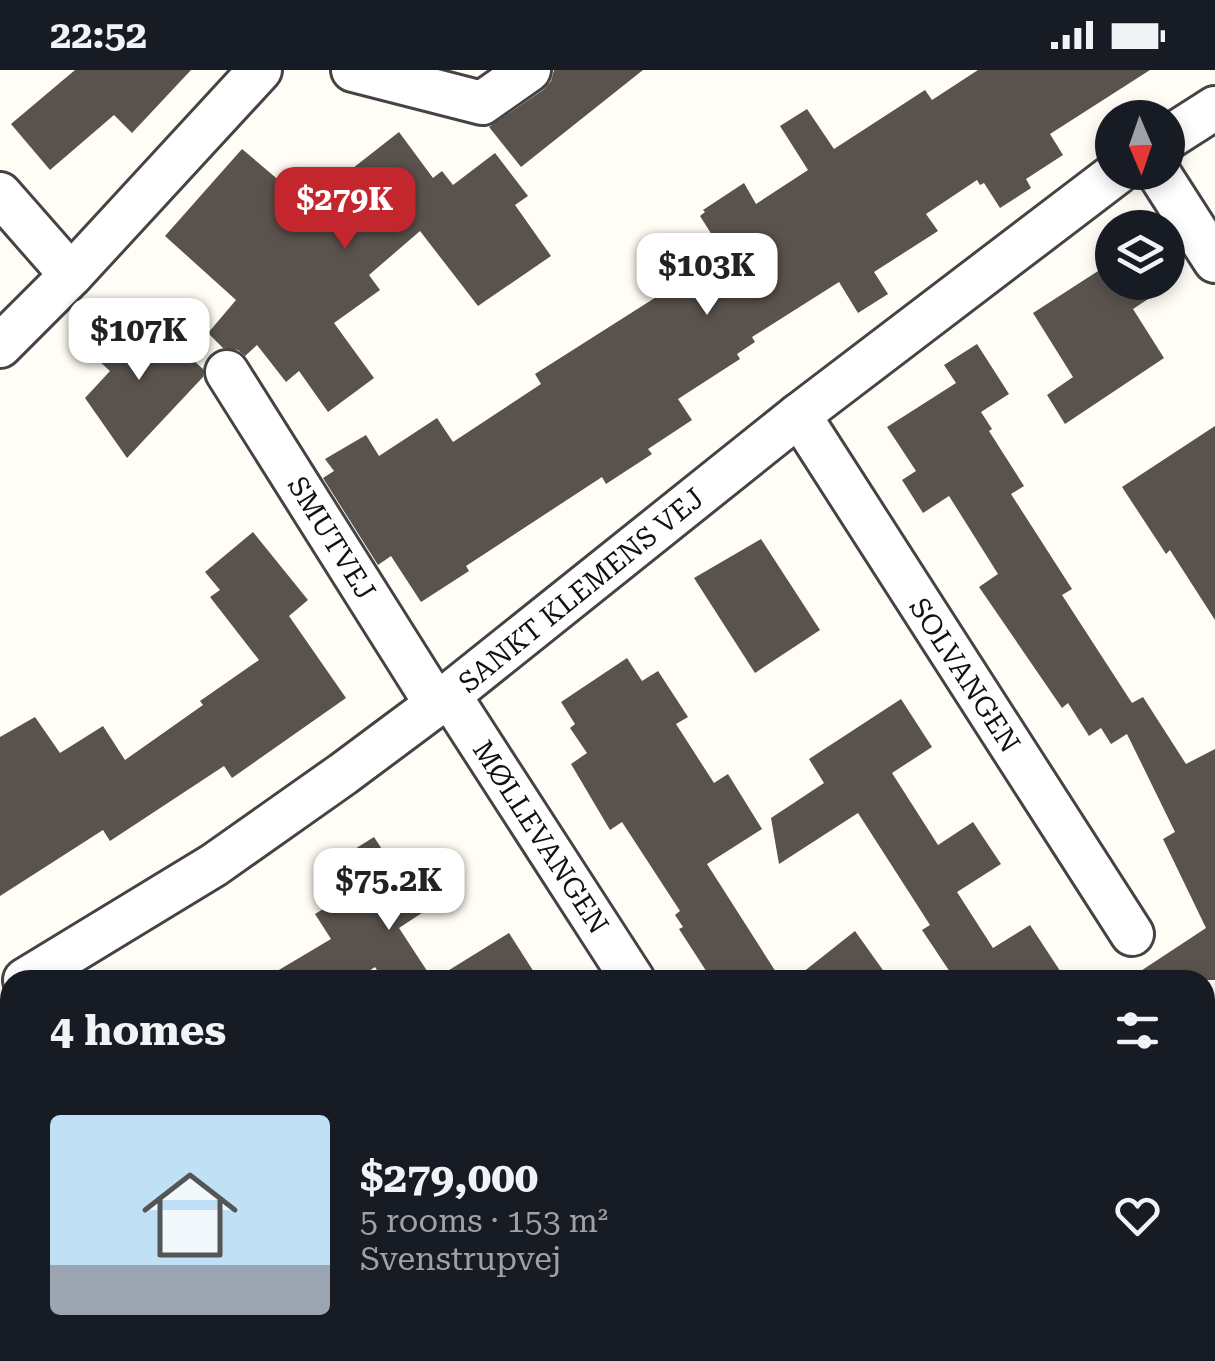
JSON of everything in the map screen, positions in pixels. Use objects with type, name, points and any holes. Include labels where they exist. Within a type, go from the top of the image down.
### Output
[{"type":"street","points":[[0,346],[260,70]]},
{"type":"street","points":[[353,70],[482,103],[529,70]]},
{"type":"street","points":[[1185,127],[1215,108]]},
{"type":"street","name":"SANKT KLEMENS VEJ","points":[[46,970],[214,864],[442,700],[799,415],[1095,190]]},
{"type":"street","points":[[1170,190],[1215,261]]},
{"type":"street","points":[[0,194],[71,275]]},
{"type":"street","name":"SMUTVEJ","points":[[227,372],[442,700]]},
{"type":"street","name":"SOLVANGEN","points":[[799,415],[1132,934]]},
{"type":"street","name":"MØLLEVANGEN","points":[[442,700],[626,970]]},
{"type":"building","points":[[75,70],[191,70],[132,133],[114,115],[50,170],[11,124]]},
{"type":"building","points":[[554,70],[643,70],[521,167],[489,127],[543,90]]},
{"type":"building","points":[[978,70],[1150,70],[1103,100],[1095,100],[1095,105],[1050,134],[1063,155],[1026,179],[1031,188],[1000,208],[984,183],[980,185],[977,180],[926,214],[938,231],[874,272],[888,294],[858,313],[839,282],[752,337],[755,342],[737,354],[740,359],[678,399],[692,420],[648,449],[652,454],[606,484],[602,477],[466,566],[469,571],[421,602],[391,556],[378,565],[323,478],[334,471],[325,459],[366,435],[379,456],[437,418],[453,442],[541,384],[535,374],[724,254],[700,216],[703,210],[744,183],[756,204],[808,170],[780,126],[807,109],[834,149],[925,90],[932,100]]},
{"type":"building","points":[[399,132],[433,178],[442,171],[453,185],[495,153],[528,196],[515,205],[551,256],[478,306],[420,231],[369,275],[380,290],[334,323],[374,378],[328,412],[299,371],[286,382],[257,345],[245,356],[238,350],[223,348],[208,333],[236,300],[165,236],[242,149],[307,204]]},
{"type":"building","points":[[1095,273],[1095,300],[1147,300],[1133,309],[1164,358],[1065,424],[1047,395],[1073,377],[1033,313]]},
{"type":"building","points":[[118,317],[147,344],[160,330],[203,369],[203,377],[127,458],[85,398],[110,371],[87,350]]},
{"type":"building","points":[[977,344],[1009,394],[981,412],[1024,486],[1011,494],[1072,589],[1062,595],[1132,703],[1143,697],[1186,764],[1215,749],[1215,970],[1142,970],[1206,928],[1163,839],[1175,832],[1127,734],[1111,744],[1101,728],[1089,736],[1068,703],[1062,708],[979,587],[998,574],[949,496],[923,513],[902,480],[916,471],[887,427],[956,383],[944,365]]},
{"type":"building","points":[[1215,426],[1215,620],[1170,550],[1166,554],[1122,487]]},
{"type":"building","points":[[253,532],[308,600],[289,616],[346,698],[232,778],[224,766],[110,841],[103,830],[0,896],[0,737],[35,717],[60,753],[103,726],[125,760],[259,660],[210,597],[220,590],[205,572]]},
{"type":"building","points":[[761,539],[820,630],[755,673],[694,578]]},
{"type":"building","points":[[627,658],[642,681],[658,671],[688,717],[676,724],[714,783],[728,774],[762,829],[707,864],[775,970],[706,970],[679,929],[683,927],[675,915],[680,911],[622,822],[610,830],[571,764],[587,753],[570,728],[575,724],[561,702]]},
{"type":"building","points":[[901,699],[932,747],[892,773],[938,845],[973,822],[1001,864],[957,892],[993,948],[1030,925],[1059,970],[949,970],[922,930],[930,925],[858,813],[779,864],[771,818],[824,783],[809,759]]},
{"type":"building","points":[[374,837],[393,866],[398,862],[428,909],[399,928],[426,970],[375,967],[279,970],[331,939],[315,914],[361,886],[342,857]]},
{"type":"building","points":[[855,931],[883,970],[806,970]]},
{"type":"building","points":[[509,933],[533,970],[449,970]]}]
